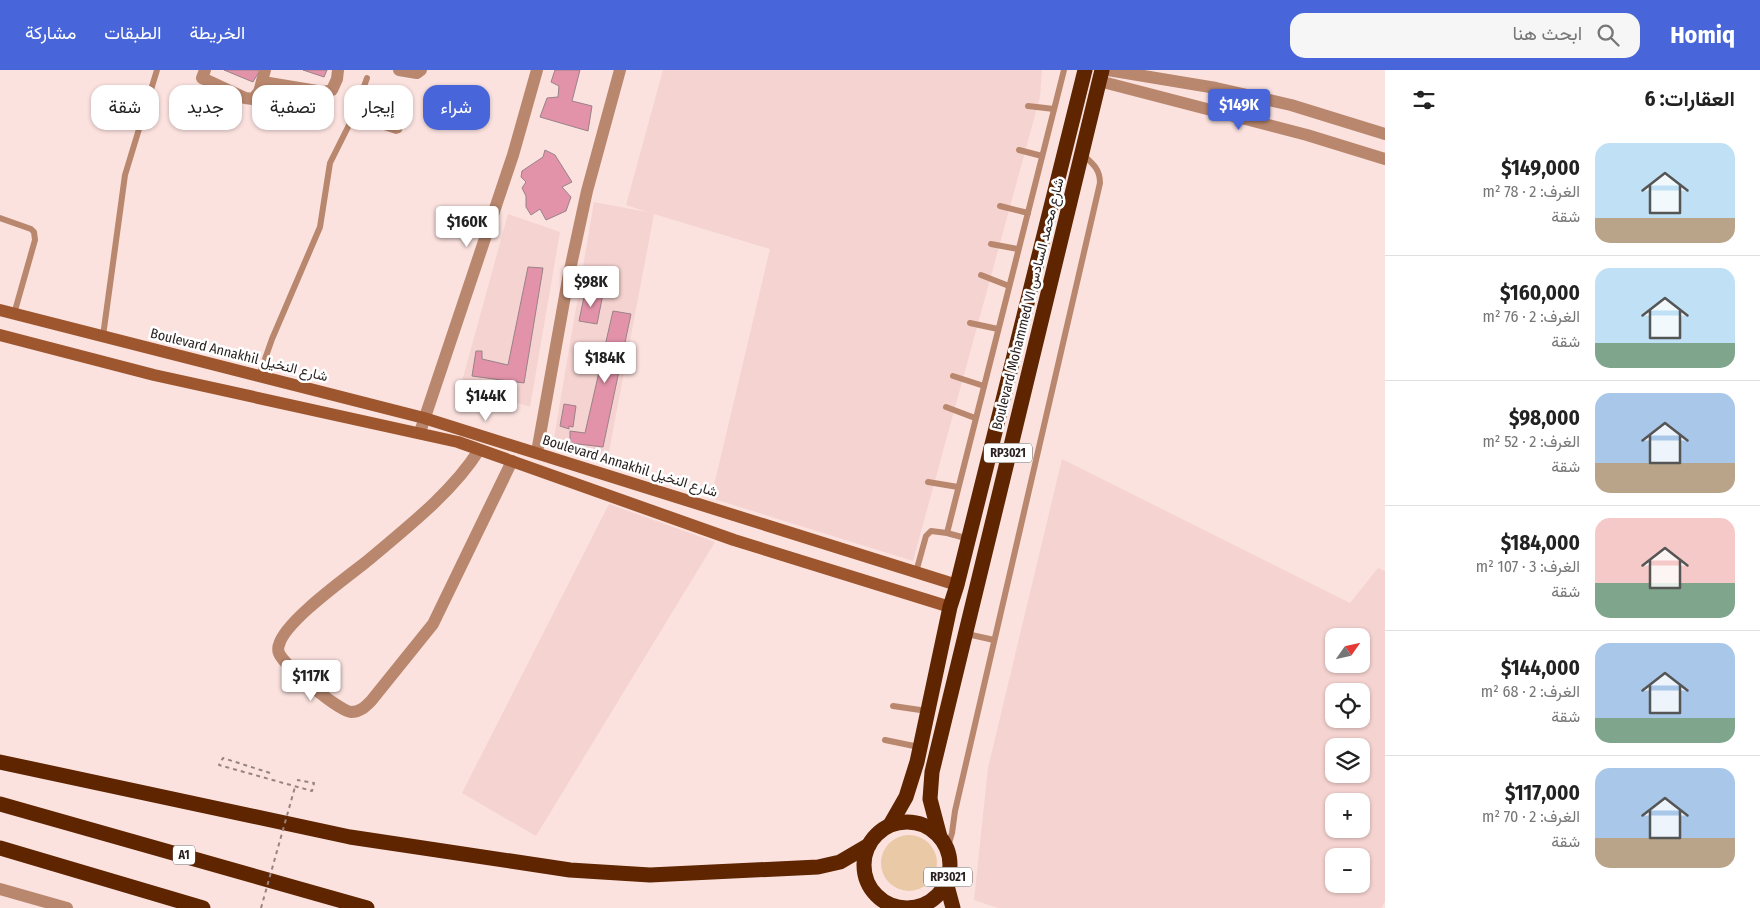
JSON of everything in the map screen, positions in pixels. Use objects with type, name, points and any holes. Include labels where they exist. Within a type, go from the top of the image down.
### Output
[{"type":"highway","name":"Boulevard Mohammed VI شارع محمد السادس","points":[[890,825],[906,797],[920,747],[950,607],[958,585],[1085,70]]},
{"type":"highway","name":"Boulevard Mohammed VI شارع محمد السادس","points":[[943,843],[931,807],[930,788],[1082,154],[1103,74]]},
{"type":"highway","points":[[0,762],[350,837],[570,870],[650,875],[818,867],[840,862],[869,845]]},
{"type":"highway","name":"A1","points":[[0,804],[367,908]]},
{"type":"highway","points":[[890,825],[901,822],[917,823],[932,830],[943,843]]},
{"type":"highway","name":"RP3021","points":[[869,845],[876,835],[890,825]]},
{"type":"highway","name":"RP3021","points":[[874,893],[882,900],[904,908],[918,907],[935,897],[946,882],[950,864],[943,843]]},
{"type":"highway","points":[[869,845],[865,855],[864,870],[880,908]]},
{"type":"highway","points":[[0,848],[203,908]]},
{"type":"highway","points":[[946,882],[954,908]]},
{"type":"street","points":[[205,70],[202,78],[245,98],[253,99],[259,92],[264,76],[323,92],[332,90],[338,70]]},
{"type":"street","points":[[399,70],[416,73],[421,70]]},
{"type":"street","points":[[420,432],[513,155],[537,70]]},
{"type":"street","points":[[537,452],[568,279],[587,191],[620,70]]},
{"type":"street","points":[[1103,74],[1216,88],[1291,105],[1385,134]]},
{"type":"street","points":[[1103,74],[1385,159]]},
{"type":"street","name":"Boulevard Annakhil شارع النخيل","points":[[0,310],[424,418],[958,585]]},
{"type":"street","points":[[0,335],[154,374],[420,432],[512,461],[734,540],[950,607]]},
{"type":"street","points":[[479,450],[466,471],[412,522],[305,612],[284,635],[278,646],[279,653],[289,666],[332,702],[350,712],[360,711],[371,701],[433,624],[512,461]]},
{"type":"street","points":[[0,889],[67,908]]},
{"type":"lane","points":[[103,336],[125,175],[157,70]]},
{"type":"lane","points":[[947,533],[1064,70]]},
{"type":"lane","points":[[364,85],[366,78]]},
{"type":"lane","points":[[1028,106],[1054,109]]},
{"type":"lane","points":[[259,376],[272,339],[320,227],[330,163],[346,130]]},
{"type":"lane","points":[[1019,150],[1042,156]]},
{"type":"lane","points":[[943,843],[952,834],[954,811],[1100,183],[1100,174],[1096,166],[1082,154]]},
{"type":"lane","points":[[1000,206],[1028,213]]},
{"type":"lane","points":[[0,218],[34,232],[34,240],[14,314]]},
{"type":"lane","points":[[990,244],[1018,249]]},
{"type":"lane","points":[[981,275],[1009,286]]},
{"type":"lane","points":[[970,324],[998,329]]},
{"type":"lane","points":[[952,376],[984,386]]},
{"type":"lane","points":[[946,407],[975,418]]},
{"type":"lane","points":[[928,482],[958,487]]},
{"type":"lane","points":[[916,572],[926,536],[931,531],[969,539]]},
{"type":"lane","points":[[966,634],[994,640]]},
{"type":"lane","points":[[893,706],[928,712]]},
{"type":"lane","points":[[885,740],[920,747]]},
{"type":"path","points":[[270,773],[223,758],[220,765],[312,791],[314,783],[297,780]]},
{"type":"path","points":[[261,908],[295,787]]},
{"type":"shaded area","points":[[663,70],[1042,70],[1040,97],[913,561],[711,498],[770,249],[654,214],[608,457],[554,438],[594,202],[647,212],[626,205]]},
{"type":"shaded area","points":[[508,214],[560,232],[530,407],[461,385]]},
{"type":"shaded area","points":[[1062,459],[1350,603],[1378,568],[1385,571],[1385,901],[1381,908],[998,908],[974,900],[988,768]]},
{"type":"shaded area","points":[[609,504],[715,542],[536,836],[462,793]]},
{"type":"shaded area","points":[[904,835],[914,835],[929,843],[935,852],[937,863],[935,874],[929,883],[914,891],[904,891],[893,886],[886,879],[881,868],[881,858],[886,847],[893,840]]},
{"type":"building","points":[[224,70],[260,70],[253,82]]},
{"type":"building","points":[[303,70],[327,70],[324,77]]},
{"type":"building","points":[[555,70],[580,70],[572,101],[592,106],[588,131],[540,117],[547,98],[558,97],[559,86],[551,82]]},
{"type":"building","points":[[545,150],[555,155],[572,182],[562,187],[571,197],[566,211],[546,220],[540,209],[531,215],[526,207],[526,196],[522,188],[526,182],[521,177],[522,171],[543,157]]},
{"type":"building","points":[[528,267],[543,268],[524,383],[472,376],[476,351],[482,351],[482,359],[508,365]]},
{"type":"building","points":[[585,292],[603,294],[597,324],[579,321]]},
{"type":"building","points":[[613,311],[631,314],[603,447],[570,443],[570,431],[585,433]]},
{"type":"building","points":[[564,404],[576,406],[573,427],[569,426],[569,429],[560,426]]}]
